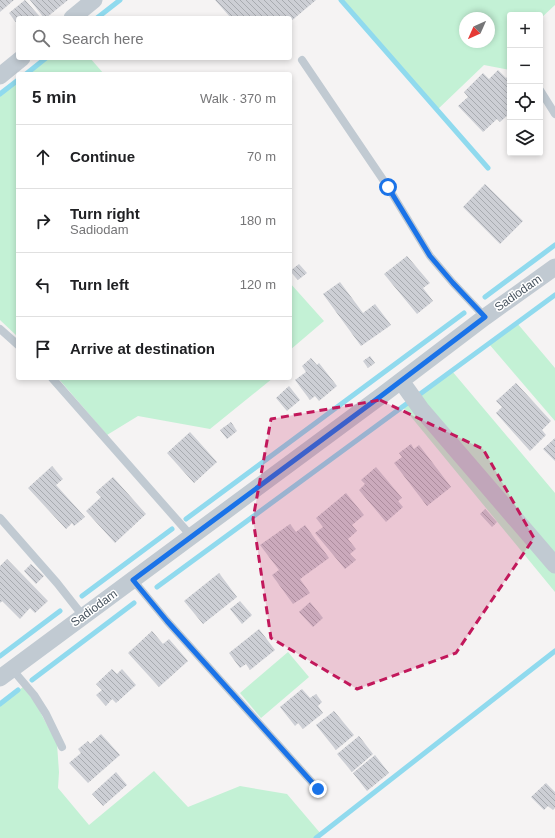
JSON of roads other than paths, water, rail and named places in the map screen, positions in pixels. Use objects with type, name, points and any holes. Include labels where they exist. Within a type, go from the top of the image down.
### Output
[{"type":"street","points":[[74,16],[94,0]]},
{"type":"street","points":[[0,76],[20,60]]},
{"type":"street","name":"Sadiodam","points":[[6,674],[192,537],[485,317],[555,267]]},
{"type":"street","points":[[401,381],[421,408],[555,565]]},
{"type":"lane","points":[[302,60],[388,187],[430,256],[485,317]]},
{"type":"lane","points":[[543,95],[555,114]]},
{"type":"lane","points":[[0,329],[16,343]]},
{"type":"lane","points":[[54,380],[192,537]]},
{"type":"lane","points":[[0,518],[57,583],[83,616]]},
{"type":"lane","points":[[133,580],[167,621],[318,789]]},
{"type":"lane","points":[[6,674],[34,696],[62,747]]},
{"type":"waterway","points":[[100,16],[120,0]]},
{"type":"waterway","points":[[341,0],[488,168]]},
{"type":"waterway","points":[[28,72],[44,60]]},
{"type":"waterway","points":[[0,94],[16,82]]},
{"type":"waterway","points":[[485,297],[555,245]]},
{"type":"waterway","points":[[416,397],[555,295]]},
{"type":"waterway","points":[[186,519],[464,313]]},
{"type":"waterway","points":[[157,587],[409,402]]},
{"type":"waterway","points":[[82,596],[172,529]]},
{"type":"waterway","points":[[32,680],[134,603]]},
{"type":"waterway","points":[[0,656],[60,611]]},
{"type":"waterway","points":[[316,838],[555,651]]},
{"type":"waterway","points":[[0,704],[18,690]]}]
